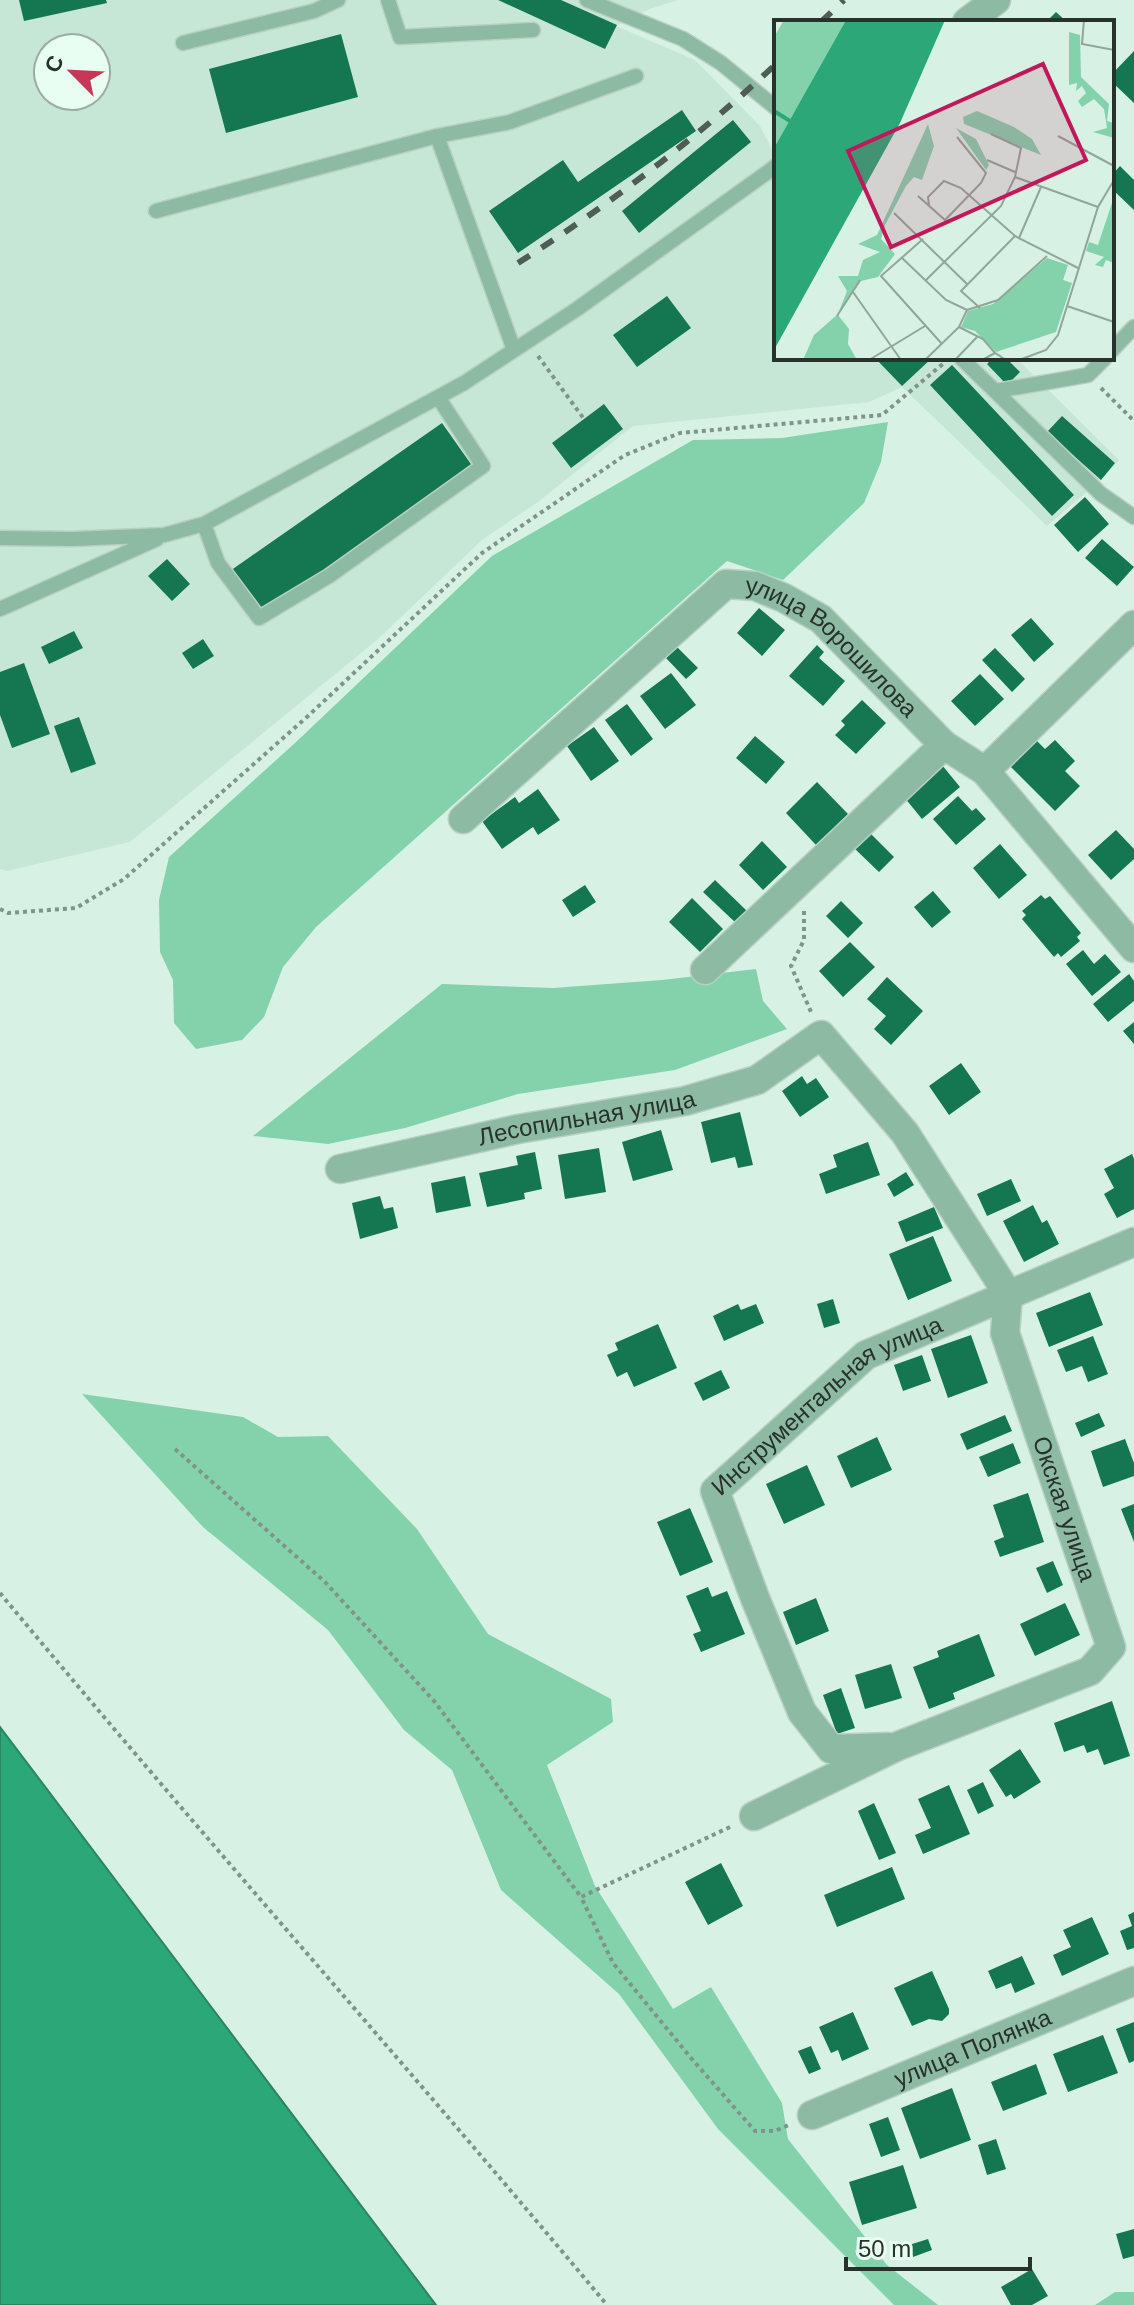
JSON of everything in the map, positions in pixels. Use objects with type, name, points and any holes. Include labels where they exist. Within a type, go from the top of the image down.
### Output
[{"type":"street","points":[[970,20],[996,0]]},
{"type":"street","name":"улица Ворошилова","points":[[463,819],[726,584],[755,586],[821,619],[944,745],[985,771],[1134,948]]},
{"type":"street","points":[[985,771],[1134,625]]},
{"type":"street","points":[[705,970],[944,745]]},
{"type":"street","points":[[821,1035],[905,1133],[1008,1294]]},
{"type":"street","name":"Лесопильная улица","points":[[340,1169],[518,1129],[685,1101],[757,1080],[821,1035]]},
{"type":"street","name":"Инструментальная улица","points":[[898,1746],[831,1749],[802,1712],[715,1491],[866,1355],[1134,1242]]},
{"type":"street","name":"Окская улица","points":[[754,1816],[898,1746],[1090,1671],[1111,1647],[1005,1333],[1008,1294]]},
{"type":"street","name":"улица Полянка","points":[[812,2115],[1134,1981]]},
{"type":"lane","points":[[183,43],[314,11],[338,0]]},
{"type":"lane","points":[[388,0],[400,37],[533,30]]},
{"type":"lane","points":[[587,0],[683,39],[721,63],[774,106]]},
{"type":"lane","points":[[156,211],[437,136],[510,122],[636,76]]},
{"type":"lane","points":[[437,136],[514,350]]},
{"type":"lane","points":[[0,609],[164,535],[204,524],[438,397],[577,309],[774,167]]},
{"type":"lane","points":[[1114,348],[1134,327]]},
{"type":"lane","points":[[963,360],[1101,494],[1134,517]]},
{"type":"lane","points":[[996,391],[1088,375],[1103,360]]},
{"type":"lane","points":[[204,524],[218,563],[259,618],[329,576],[483,466],[438,397]]},
{"type":"lane","points":[[0,538],[164,535]]},
{"type":"path","points":[[528,341],[584,419]]},
{"type":"path","points":[[0,909],[8,913],[76,908],[124,879],[308,716],[482,553],[625,455],[680,433],[882,415],[948,360]]},
{"type":"path","points":[[1088,375],[1134,421]]},
{"type":"path","points":[[804,877],[804,940],[791,966],[821,1035]]},
{"type":"path","points":[[175,1449],[325,1582],[434,1701],[581,1897],[613,1963],[755,2131],[775,2131],[812,2115]]},
{"type":"path","points":[[0,1593],[163,1789],[607,2305]]},
{"type":"path","points":[[581,1897],[754,1816]]},
{"type":"shaded area","points":[[0,0],[678,0],[650,9],[616,26],[695,60],[760,126],[774,153],[774,360],[1018,360],[1119,460],[1101,480],[1047,526],[902,387],[869,402],[633,426],[538,502],[482,540],[377,640],[130,842],[7,871],[0,869]]},
{"type":"shaded area","points":[[888,422],[881,462],[864,503],[783,580],[727,561],[316,927],[283,967],[264,1017],[242,1040],[196,1049],[174,1023],[173,980],[160,952],[159,900],[169,857],[295,743],[492,556],[693,440],[782,438]]},
{"type":"shaded area","points":[[756,969],[763,1001],[787,1029],[675,1070],[518,1094],[405,1128],[328,1144],[253,1136],[442,984],[553,988]]},
{"type":"shaded area","points":[[82,1394],[243,1417],[278,1437],[328,1436],[417,1529],[488,1634],[611,1699],[613,1722],[547,1765],[595,1886],[673,2009],[711,1987],[782,2103],[788,2139],[887,2265],[938,2305],[894,2305],[718,2129],[619,1994],[501,1890],[452,1770],[404,1730],[328,1630],[203,1527]]},
{"type":"shaded area","points":[[0,1727],[436,2305],[0,2305]]},
{"type":"shaded area","points":[[1115,2292],[1134,2292],[1134,2305],[1095,2305]]},
{"type":"building","points":[[19,0],[106,0],[107,3],[24,21]]},
{"type":"building","points":[[498,0],[561,0],[617,25],[605,49]]},
{"type":"building","points":[[1056,12],[1065,20],[1048,20]]},
{"type":"building","points":[[341,34],[358,97],[226,133],[209,69]]},
{"type":"building","points":[[1134,51],[1134,103],[1114,84],[1114,72]]},
{"type":"building","points":[[682,110],[696,131],[518,253],[489,211],[563,160],[578,182]]},
{"type":"building","points":[[733,120],[751,142],[639,233],[622,211]]},
{"type":"building","points":[[1120,166],[1134,180],[1134,210],[1114,191],[1114,173]]},
{"type":"building","points":[[667,296],[691,328],[637,367],[613,335]]},
{"type":"building","points":[[877,360],[930,360],[902,386]]},
{"type":"building","points":[[991,360],[1008,360],[1020,372],[1007,385],[987,364]]},
{"type":"building","points":[[952,365],[1074,495],[1052,516],[930,385]]},
{"type":"building","points":[[604,404],[623,429],[571,468],[552,443]]},
{"type":"building","points":[[1062,416],[1115,463],[1101,480],[1047,432]]},
{"type":"building","points":[[442,423],[473,467],[261,616],[230,571]]},
{"type":"building","points":[[1085,497],[1109,524],[1078,552],[1054,525]]},
{"type":"building","points":[[1102,539],[1134,567],[1117,586],[1085,558]]},
{"type":"building","points":[[167,559],[190,584],[172,601],[148,576]]},
{"type":"building","points":[[759,608],[785,630],[762,656],[737,633]]},
{"type":"building","points":[[1031,618],[1054,644],[1034,662],[1011,635]]},
{"type":"building","points":[[74,631],[83,648],[49,664],[41,647]]},
{"type":"building","points":[[203,639],[214,656],[193,669],[182,653]]},
{"type":"building","points":[[817,645],[824,652],[819,658],[845,681],[823,706],[789,676]]},
{"type":"building","points":[[677,647],[698,668],[686,679],[666,658]]},
{"type":"building","points":[[995,648],[1025,679],[1012,692],[982,660]]},
{"type":"building","points":[[24,663],[50,734],[12,748],[0,715],[0,672]]},
{"type":"building","points":[[671,673],[696,705],[665,729],[640,696]]},
{"type":"building","points":[[980,674],[1004,699],[975,726],[951,701]]},
{"type":"building","points":[[862,700],[886,723],[856,754],[835,735],[845,725],[841,721]]},
{"type":"building","points":[[627,704],[653,739],[631,756],[605,720]]},
{"type":"building","points":[[79,717],[96,764],[71,773],[54,726]]},
{"type":"building","points":[[594,727],[619,761],[591,781],[567,746]]},
{"type":"building","points":[[755,736],[785,762],[766,784],[736,758]]},
{"type":"building","points":[[1034,738],[1045,749],[1055,740],[1075,761],[1065,771],[1080,786],[1055,811],[1008,764]]},
{"type":"building","points":[[942,765],[960,787],[922,819],[904,797]]},
{"type":"building","points":[[817,782],[848,814],[816,845],[786,813]]},
{"type":"building","points":[[538,789],[560,820],[538,835],[533,827],[502,849],[482,821],[515,797],[519,803]]},
{"type":"building","points":[[958,796],[972,811],[976,808],[986,819],[956,845],[933,819]]},
{"type":"building","points":[[1116,830],[1134,849],[1134,859],[1111,880],[1088,855]]},
{"type":"building","points":[[870,833],[894,857],[879,872],[855,849]]},
{"type":"building","points":[[762,841],[787,867],[763,890],[739,865]]},
{"type":"building","points":[[1000,844],[1027,875],[999,899],[973,868]]},
{"type":"building","points":[[715,880],[748,912],[737,924],[703,892]]},
{"type":"building","points":[[585,885],[596,902],[573,917],[562,900]]},
{"type":"building","points":[[933,891],[951,912],[932,928],[914,907]]},
{"type":"building","points":[[1041,895],[1045,899],[1050,896],[1081,933],[1077,937],[1080,941],[1061,957],[1058,953],[1054,957],[1022,919],[1026,915],[1022,911]]},
{"type":"building","points":[[692,898],[723,929],[700,952],[669,922]]},
{"type":"building","points":[[841,901],[863,923],[848,938],[826,916]]},
{"type":"building","points":[[850,942],[875,967],[843,997],[819,971]]},
{"type":"building","points":[[1083,950],[1094,964],[1105,954],[1121,972],[1092,996],[1066,964]]},
{"type":"building","points":[[1129,974],[1134,981],[1134,1001],[1108,1022],[1093,1004]]},
{"type":"building","points":[[887,977],[923,1011],[891,1045],[874,1029],[886,1016],[867,999]]},
{"type":"building","points":[[1134,1022],[1134,1044],[1123,1031]]},
{"type":"building","points":[[961,1063],[981,1092],[949,1115],[929,1086]]},
{"type":"building","points":[[802,1076],[807,1084],[816,1078],[829,1097],[800,1117],[782,1091]]},
{"type":"building","points":[[740,1112],[753,1165],[738,1168],[735,1157],[711,1163],[701,1122]]},
{"type":"building","points":[[661,1130],[673,1170],[633,1181],[622,1142]]},
{"type":"building","points":[[868,1142],[880,1175],[826,1194],[819,1174],[837,1167],[833,1155]]},
{"type":"building","points":[[599,1148],[606,1192],[565,1199],[558,1155]]},
{"type":"building","points":[[535,1152],[542,1189],[524,1193],[525,1199],[487,1207],[479,1173],[518,1165],[516,1156]]},
{"type":"building","points":[[1132,1154],[1134,1209],[1117,1218],[1104,1194],[1114,1188],[1104,1169]]},
{"type":"building","points":[[906,1172],[914,1185],[894,1197],[887,1184]]},
{"type":"building","points":[[465,1176],[471,1206],[436,1213],[431,1183]]},
{"type":"building","points":[[1011,1179],[1021,1201],[987,1216],[977,1194]]},
{"type":"building","points":[[380,1196],[384,1209],[393,1207],[398,1228],[360,1239],[352,1203]]},
{"type":"building","points":[[1033,1205],[1042,1223],[1047,1220],[1059,1244],[1024,1262],[1003,1221]]},
{"type":"building","points":[[934,1207],[943,1228],[906,1242],[898,1222]]},
{"type":"building","points":[[933,1236],[952,1281],[908,1300],[889,1254]]},
{"type":"building","points":[[1090,1292],[1103,1325],[1049,1347],[1036,1313]]},
{"type":"building","points":[[833,1299],[840,1323],[824,1328],[817,1304]]},
{"type":"building","points":[[738,1304],[741,1310],[756,1304],[764,1323],[724,1341],[713,1316]]},
{"type":"building","points":[[658,1324],[677,1368],[634,1387],[627,1372],[617,1377],[607,1355],[618,1350],[615,1343]]},
{"type":"building","points":[[971,1335],[988,1383],[948,1398],[931,1349]]},
{"type":"building","points":[[1093,1336],[1108,1374],[1088,1382],[1082,1366],[1066,1372],[1057,1350]]},
{"type":"building","points":[[922,1355],[931,1381],[903,1391],[894,1365]]},
{"type":"building","points":[[721,1370],[730,1388],[703,1401],[694,1383]]},
{"type":"building","points":[[1099,1413],[1105,1426],[1081,1437],[1075,1423]]},
{"type":"building","points":[[1005,1415],[1012,1431],[967,1450],[960,1434]]},
{"type":"building","points":[[877,1437],[892,1470],[851,1488],[837,1456]]},
{"type":"building","points":[[1125,1439],[1134,1463],[1134,1476],[1103,1487],[1091,1451]]},
{"type":"building","points":[[1013,1443],[1021,1463],[988,1477],[979,1457]]},
{"type":"building","points":[[807,1465],[825,1505],[784,1524],[766,1484]]},
{"type":"building","points":[[1028,1493],[1044,1542],[1000,1557],[994,1541],[1004,1537],[993,1505]]},
{"type":"building","points":[[1134,1504],[1134,1542],[1121,1509]]},
{"type":"building","points":[[690,1508],[713,1562],[680,1576],[657,1522]]},
{"type":"building","points":[[1053,1561],[1063,1585],[1047,1593],[1036,1568]]},
{"type":"building","points":[[708,1587],[712,1597],[727,1591],[745,1634],[701,1652],[693,1634],[701,1631],[686,1596]]},
{"type":"building","points":[[816,1598],[829,1631],[796,1645],[783,1612]]},
{"type":"building","points":[[1065,1603],[1080,1635],[1035,1656],[1020,1624]]},
{"type":"building","points":[[979,1634],[995,1676],[953,1693],[955,1699],[929,1709],[913,1667],[939,1657],[937,1651]]},
{"type":"building","points":[[891,1664],[902,1698],[865,1709],[855,1675]]},
{"type":"building","points":[[841,1688],[855,1728],[837,1734],[823,1695]]},
{"type":"building","points":[[1112,1701],[1130,1756],[1104,1765],[1098,1749],[1087,1753],[1084,1745],[1064,1752],[1054,1723]]},
{"type":"building","points":[[1020,1749],[1041,1782],[1014,1799],[1011,1794],[1006,1797],[989,1770]]},
{"type":"building","points":[[983,1782],[994,1806],[978,1814],[967,1790]]},
{"type":"building","points":[[949,1785],[970,1834],[923,1854],[915,1835],[931,1828],[918,1799]]},
{"type":"building","points":[[874,1803],[896,1853],[879,1860],[858,1811]]},
{"type":"building","points":[[721,1863],[743,1906],[708,1925],[685,1882]]},
{"type":"building","points":[[892,1867],[905,1899],[837,1927],[824,1895]]},
{"type":"building","points":[[1134,1912],[1134,1948],[1127,1950],[1120,1931],[1132,1926],[1128,1915]]},
{"type":"building","points":[[1092,1917],[1109,1954],[1062,1976],[1053,1955],[1071,1947],[1063,1930]]},
{"type":"building","points":[[1022,1956],[1035,1984],[1015,1993],[1011,1983],[996,1989],[988,1971]]},
{"type":"building","points":[[932,1971],[949,2014],[942,2021],[929,2019],[912,2026],[894,1988]]},
{"type":"building","points":[[853,2012],[869,2049],[842,2061],[838,2050],[831,2053],[819,2027]]},
{"type":"building","points":[[1134,2022],[1134,2061],[1129,2063],[1116,2029]]},
{"type":"building","points":[[1103,2035],[1118,2073],[1068,2092],[1053,2054]]},
{"type":"building","points":[[811,2046],[821,2069],[809,2074],[798,2051]]},
{"type":"building","points":[[1036,2064],[1047,2094],[1003,2111],[991,2082]]},
{"type":"building","points":[[952,2088],[971,2140],[920,2159],[901,2108]]},
{"type":"building","points":[[888,2117],[900,2150],[881,2157],[869,2124]]},
{"type":"building","points":[[996,2139],[1006,2169],[987,2175],[978,2145]]},
{"type":"building","points":[[903,2165],[917,2208],[862,2225],[849,2182]]},
{"type":"building","points":[[1134,2229],[1134,2256],[1123,2259],[1116,2234]]},
{"type":"building","points":[[928,2239],[932,2250],[913,2257],[909,2245]]},
{"type":"building","points":[[1032,2269],[1048,2296],[1032,2305],[1011,2305],[1001,2287]]},
{"type":"railway","points":[[823,20],[844,0]]},
{"type":"railway","points":[[518,263],[652,170],[774,66]]}]
